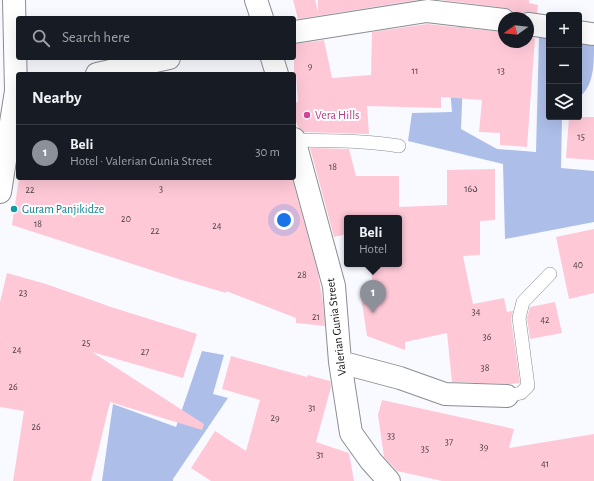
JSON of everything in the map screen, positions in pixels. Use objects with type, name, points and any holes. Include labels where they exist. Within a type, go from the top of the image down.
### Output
[{"type":"street","points":[[14,0],[16,72]]},
{"type":"street","points":[[256,0],[261,16]]},
{"type":"street","points":[[296,32],[427,11],[498,19]]},
{"type":"street","points":[[534,25],[546,27]]},
{"type":"street","points":[[106,72],[160,60]]},
{"type":"street","points":[[273,60],[276,72]]},
{"type":"street","points":[[0,192],[16,97]]},
{"type":"street","name":"Valerian Gunia Street","points":[[296,147],[334,286],[340,362],[351,433],[371,461],[389,481]]},
{"type":"street","points":[[340,362],[400,378],[445,394],[507,396]]},
{"type":"lane","points":[[296,140],[362,141],[399,146]]},
{"type":"lane","points":[[507,396],[521,393],[528,386],[520,318],[523,302],[550,274]]},
{"type":"shaded area","points":[[465,27],[461,129],[497,149],[536,152],[539,37],[546,36],[546,120],[562,120],[561,168],[594,171],[594,222],[505,239],[503,164],[408,141],[412,113],[452,112],[445,28]]},
{"type":"shaded area","points":[[582,39],[594,45],[592,74],[588,87],[582,95]]},
{"type":"shaded area","points":[[202,351],[224,355],[213,394],[228,398],[173,481],[102,481],[113,404],[176,427]]},
{"type":"building","points":[[293,0],[315,0],[318,12],[318,0],[417,0],[298,19]]},
{"type":"building","points":[[441,0],[529,0],[529,3],[538,5],[537,13],[513,12],[512,10]]},
{"type":"building","points":[[427,24],[498,31],[498,48],[534,48],[535,38],[527,147],[500,145],[500,133],[479,132],[482,100],[441,97],[441,108],[367,106],[369,134],[304,132],[298,127],[296,122],[296,103],[298,101],[296,72],[294,72],[296,44],[324,40],[332,78],[371,75],[372,32]]},
{"type":"building","points":[[582,117],[594,117],[594,160],[566,158],[569,120],[582,120]]},
{"type":"building","points":[[310,148],[349,149],[356,176],[399,176],[399,207],[447,205],[447,170],[495,169],[495,220],[480,221],[480,255],[463,256],[473,304],[504,298],[507,312],[513,311],[511,319],[520,383],[452,382],[447,333],[405,342],[405,350],[367,336],[361,296],[374,294],[370,267],[402,267],[402,215],[344,215],[344,235],[334,237]]},
{"type":"building","points":[[19,180],[293,180],[318,273],[325,326],[296,323],[296,318],[226,291],[226,293],[182,280],[12,225]]},
{"type":"building","points":[[594,229],[594,293],[569,299],[556,237]]},
{"type":"building","points":[[7,273],[46,284],[111,307],[197,334],[183,378],[92,352],[204,424],[202,430],[110,402],[91,481],[13,481],[24,411],[0,407],[0,302]]},
{"type":"building","points":[[555,302],[562,333],[530,339],[527,318],[530,307]]},
{"type":"building","points":[[231,356],[307,377],[308,375],[330,381],[331,387],[316,442],[349,453],[354,481],[211,481],[191,468],[215,431],[246,451],[260,400],[222,389]]},
{"type":"building","points":[[382,400],[514,429],[509,448],[594,434],[594,481],[442,481],[397,471],[384,457],[378,415]]},
{"type":"place","name":"Vera Hills","points":[[307,115]]},
{"type":"place","name":"Guram Panjikidze","points":[[14,209]]},
{"type":"place","name":"Beli","points":[[373,313]]}]
